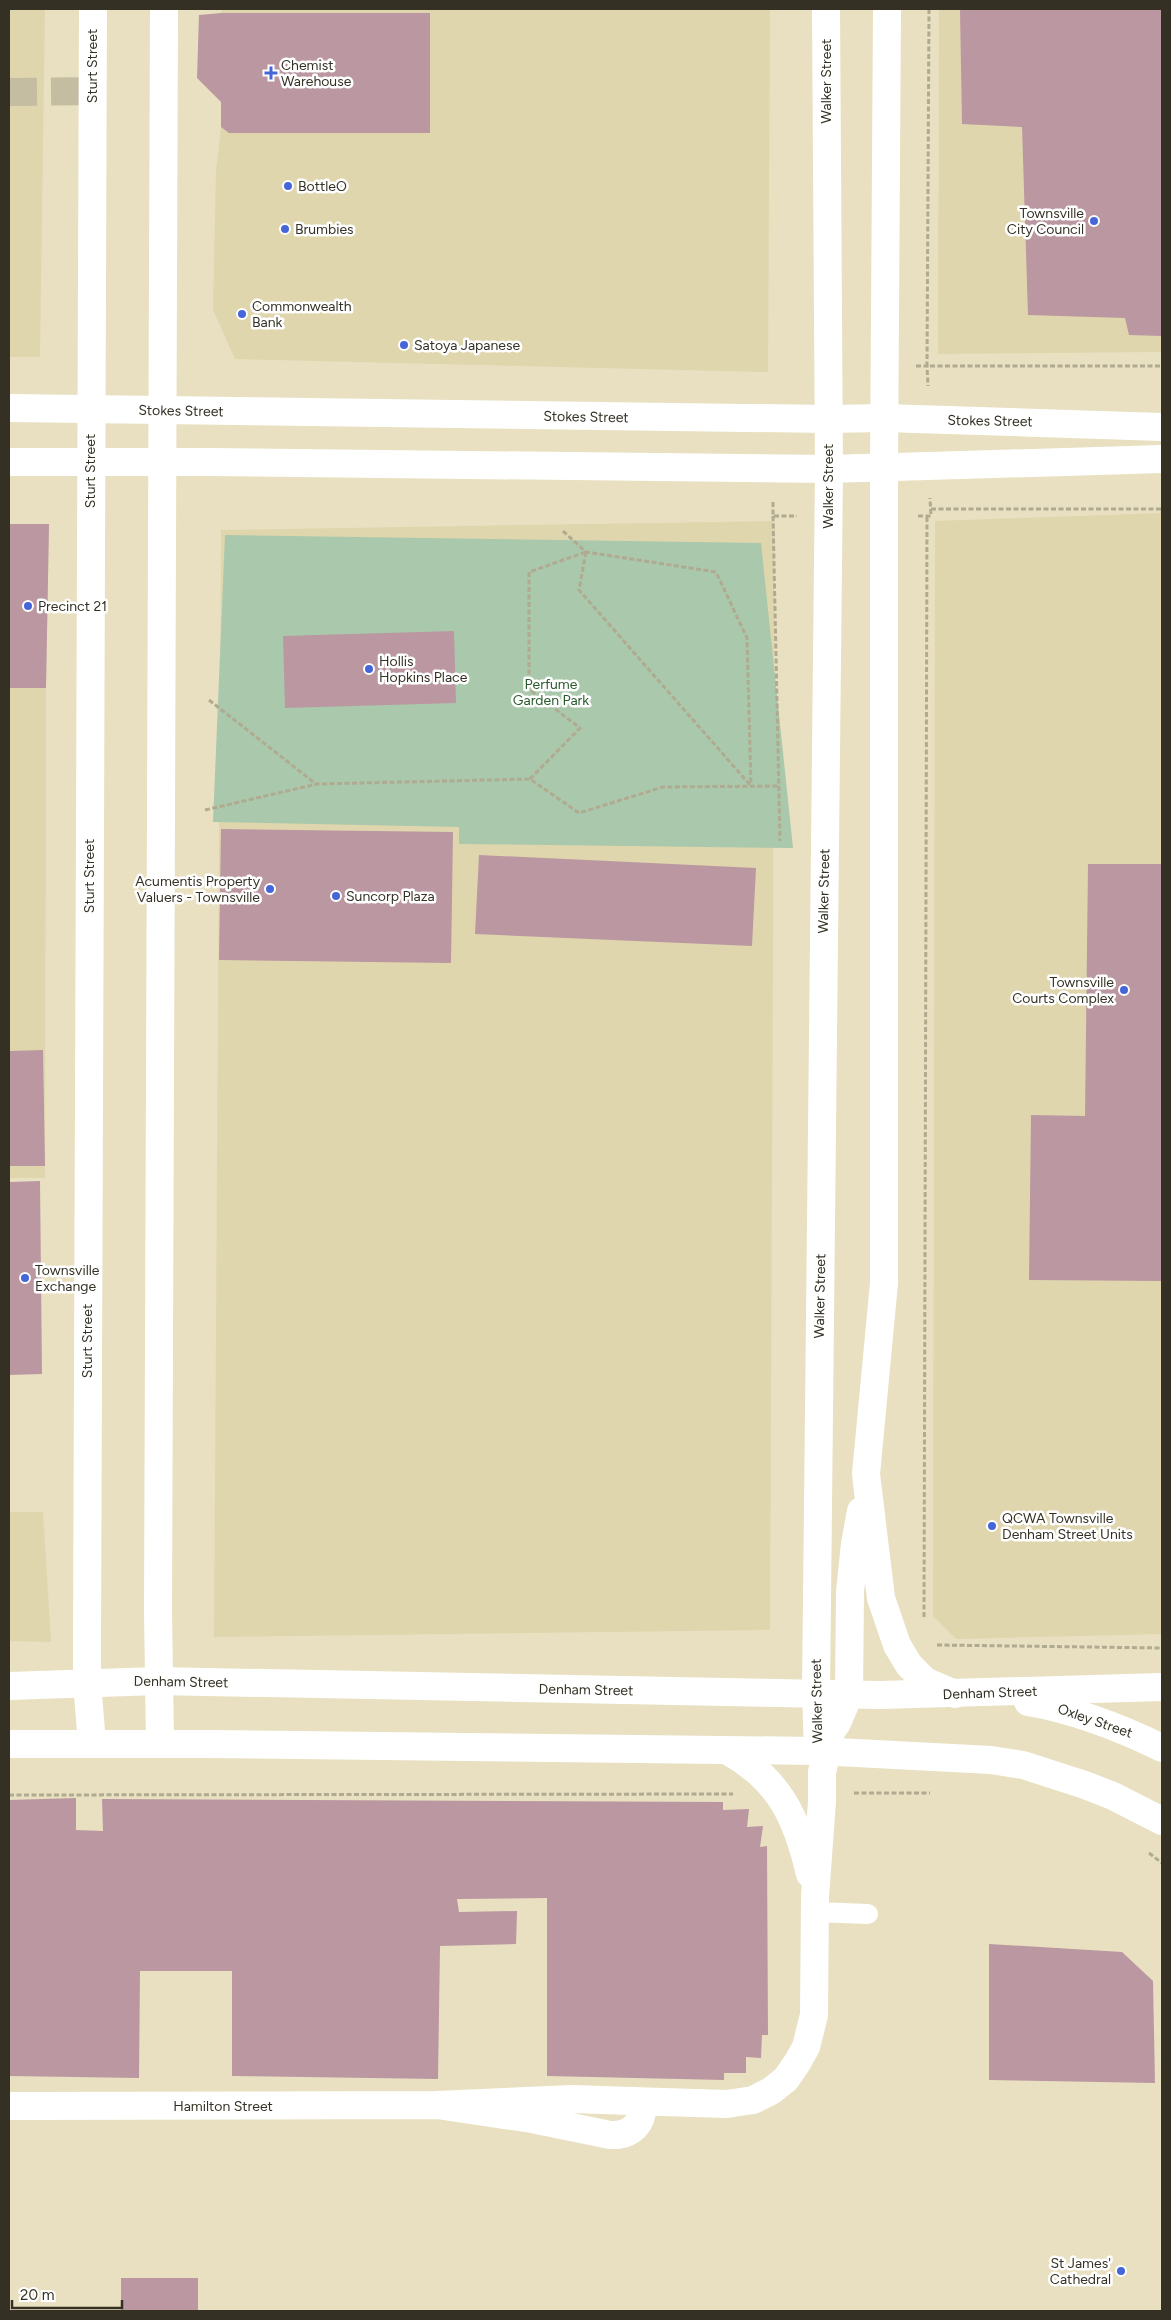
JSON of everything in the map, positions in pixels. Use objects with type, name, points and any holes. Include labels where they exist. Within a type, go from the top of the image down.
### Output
[{"type":"main road","name":"Sturt Street","points":[[92,1744],[87,1682],[90,409],[93,9]]},
{"type":"main road","points":[[160,1743],[158,1681],[164,9]]},
{"type":"main road","name":"Walker Street","points":[[786,2079],[806,2047],[814,2015],[815,1905],[823,1758],[816,1694],[829,469],[826,9]]},
{"type":"main road","points":[[823,1758],[849,1695],[851,1645],[850,1592],[854,1544],[866,1474],[884,1283],[884,469],[887,9]]},
{"type":"main road","name":"Stokes Street","points":[[9,408],[162,412],[885,418],[1162,427]]},
{"type":"main road","points":[[9,462],[884,469],[1162,459]]},
{"type":"main road","points":[[866,1474],[881,1598],[897,1645],[909,1665],[925,1681],[961,1694]]},
{"type":"main road","name":"Denham Street","points":[[9,1686],[158,1681],[849,1695],[961,1694],[1162,1687]]},
{"type":"main road","name":"Oxley Street","points":[[961,1694],[1011,1699],[1071,1711],[1125,1730],[1162,1748]]},
{"type":"main road","points":[[823,1758],[842,1728],[853,1716],[880,1695]]},
{"type":"main road","points":[[9,1744],[160,1743],[728,1751],[823,1758],[991,1760],[1058,1775],[1114,1796],[1162,1821]]},
{"type":"main road","name":"Walker Street","points":[[728,1751],[752,1765],[769,1780],[783,1800],[803,1846],[815,1905]]},
{"type":"main road","name":"Hamilton Street","points":[[9,2106],[437,2105],[572,2099],[727,2104],[753,2100],[771,2091],[786,2079]]},
{"type":"lane","points":[[815,1905],[868,1914]]},
{"type":"path","points":[[928,9],[928,389]]},
{"type":"path","points":[[910,366],[1162,366]]},
{"type":"path","points":[[910,516],[931,516],[930,492]]},
{"type":"path","points":[[773,498],[780,841]]},
{"type":"path","points":[[930,509],[1162,509]]},
{"type":"path","points":[[773,516],[800,516]]},
{"type":"path","points":[[924,1625],[927,516]]},
{"type":"path","points":[[563,531],[586,552]]},
{"type":"path","points":[[530,779],[580,728],[530,689],[530,572],[586,552],[716,572],[747,638],[751,786]]},
{"type":"path","points":[[586,552],[579,590],[751,786]]},
{"type":"path","points":[[209,700],[317,784]]},
{"type":"path","points":[[205,810],[317,784],[530,779],[579,813],[663,787],[780,786]]},
{"type":"path","points":[[934,1645],[1162,1648]]},
{"type":"path","points":[[848,1793],[937,1792]]},
{"type":"path","points":[[9,1795],[735,1794]]},
{"type":"path","points":[[1142,1849],[1162,1863]]},
{"type":"shaded area","points":[[9,9],[45,9],[40,357],[9,357]]},
{"type":"shaded area","points":[[221,9],[770,9],[768,372],[235,359],[213,310],[216,171],[221,127]]},
{"type":"shaded area","name":"Townsville City Council","points":[[939,9],[1162,9],[1162,352],[938,354]]},
{"type":"shaded area","points":[[1162,513],[1162,1634],[956,1639],[933,1616],[935,521]]},
{"type":"shaded area","points":[[775,521],[770,1630],[214,1637],[221,530]]},
{"type":"shaded area","points":[[9,524],[49,524],[46,688],[45,1178],[9,1178]]},
{"type":"shaded area","points":[[9,1512],[43,1512],[51,1642],[9,1641]]},
{"type":"green space","name":"Perfume Garden Park","points":[[225,535],[761,543],[793,848],[459,844],[459,827],[213,822]]},
{"type":"building","name":"Townsville City Council","points":[[960,9],[1162,9],[1162,336],[1129,335],[1125,318],[1028,315],[1022,127],[962,124]]},
{"type":"building","points":[[221,13],[430,13],[430,133],[229,133],[221,127],[221,102],[197,78],[199,15]]},
{"type":"building","name":"Precinct 21","points":[[9,524],[49,524],[46,688],[9,688]]},
{"type":"building","name":"Hollis Hopkins Place","points":[[454,631],[456,703],[285,708],[283,636]]},
{"type":"building","name":"Suncorp Plaza","points":[[221,829],[453,832],[451,963],[219,960]]},
{"type":"building","points":[[479,855],[756,868],[752,946],[475,934]]},
{"type":"building","name":"Townsville Courts Complex","points":[[1088,864],[1162,864],[1162,1281],[1029,1280],[1031,1115],[1085,1116]]},
{"type":"building","points":[[43,1050],[45,1166],[9,1166],[9,1051]]},
{"type":"building","name":"Townsville Exchange","points":[[40,1181],[42,1374],[9,1375],[9,1182]]},
{"type":"building","points":[[76,1798],[76,1830],[103,1831],[102,1799],[723,1802],[723,1810],[749,1809],[747,1827],[763,1826],[760,1847],[767,1846],[768,2035],[762,2035],[761,2058],[746,2057],[746,2073],[724,2073],[724,2080],[547,2076],[547,1898],[457,1899],[459,1912],[517,1911],[516,1944],[440,1946],[438,2079],[232,2076],[232,1971],[140,1971],[139,2078],[9,2076],[9,1800]]},
{"type":"building","points":[[989,1944],[1122,1952],[1153,1981],[1155,2083],[989,2080]]},
{"type":"building","points":[[121,2278],[198,2278],[198,2311],[121,2311]]},
{"type":"tunnel","points":[[9,92],[92,91]]},
{"type":"place","name":"Chemist Warehouse","points":[[271,73]]},
{"type":"place","name":"BottleO","points":[[288,186]]},
{"type":"place","name":"Townsville City Council","points":[[1094,221]]},
{"type":"place","name":"Brumbies","points":[[285,229]]},
{"type":"place","name":"Commonwealth Bank","points":[[242,314]]},
{"type":"place","name":"Satoya Japanese","points":[[404,345]]},
{"type":"place","name":"Precinct 21","points":[[28,606]]},
{"type":"place","name":"Hollis Hopkins Place","points":[[369,669]]},
{"type":"place","name":"Acumentis Property Valuers - Townsville","points":[[270,889]]},
{"type":"place","name":"Suncorp Plaza","points":[[336,896]]},
{"type":"place","name":"Townsville Courts Complex","points":[[1124,990]]},
{"type":"place","name":"Townsville Exchange","points":[[25,1278]]},
{"type":"place","name":"QCWA Townsville Denham Street Units","points":[[992,1526]]},
{"type":"place","name":"St James' Cathedral","points":[[1121,2271]]}]
